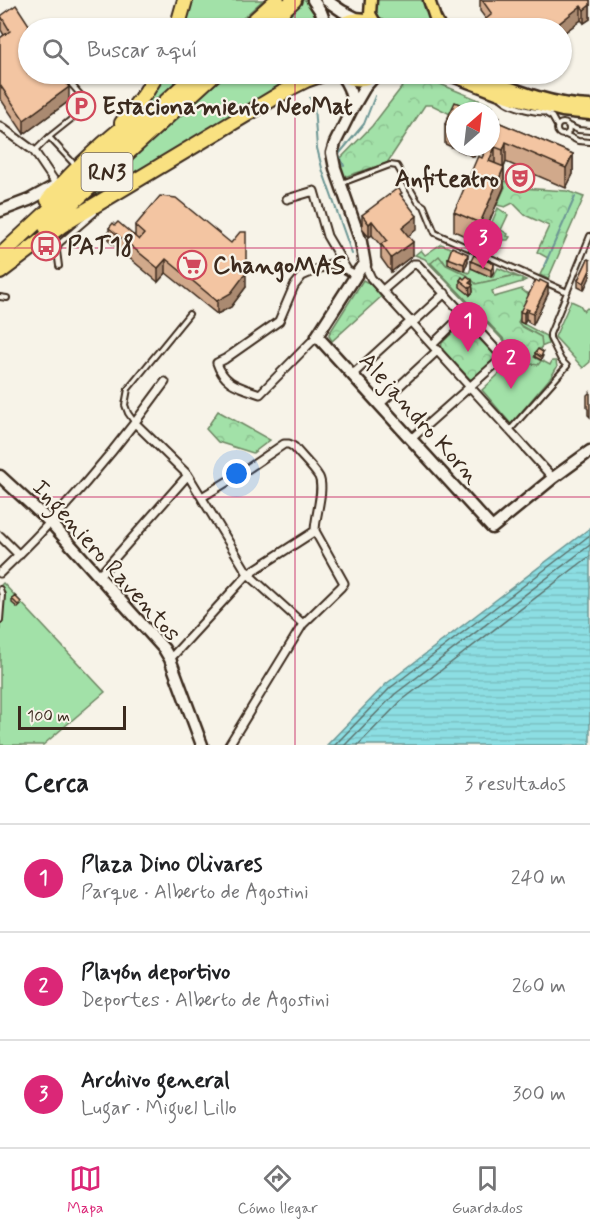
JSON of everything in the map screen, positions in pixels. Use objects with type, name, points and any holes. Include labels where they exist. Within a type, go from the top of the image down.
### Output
[{"type":"highway","points":[[180,18],[184,0]]},
{"type":"highway","points":[[257,18],[277,0]]},
{"type":"highway","points":[[274,18],[293,1]]},
{"type":"highway","points":[[114,135],[151,84]]},
{"type":"highway","points":[[0,256],[68,177],[114,135],[182,84]]},
{"type":"highway","name":"RN3","points":[[0,256],[184,84]]},
{"type":"highway","name":"RN3","points":[[0,271],[203,84]]},
{"type":"highway","points":[[0,271],[62,225],[298,84]]},
{"type":"main road","points":[[371,0],[370,14],[373,18]]},
{"type":"main road","points":[[429,0],[435,18]]},
{"type":"main road","points":[[473,84],[519,100],[590,114]]},
{"type":"main road","points":[[500,84],[562,107],[586,104]]},
{"type":"main road","points":[[505,84],[521,92]]},
{"type":"street","points":[[313,0],[323,18]]},
{"type":"street","points":[[326,0],[356,18]]},
{"type":"street","points":[[346,84],[352,104],[351,111]]},
{"type":"street","points":[[368,84],[351,111],[332,153],[340,184],[361,242],[364,265],[371,278],[554,478],[590,451]]},
{"type":"street","points":[[0,126],[68,177],[28,201],[0,212]]},
{"type":"street","points":[[287,199],[314,191],[327,236],[352,272]]},
{"type":"street","points":[[352,272],[330,264],[302,276],[294,286],[275,326],[217,363],[219,370],[229,383],[260,394],[264,391],[317,336],[352,272],[364,265]]},
{"type":"street","points":[[383,291],[413,264],[417,264],[501,355],[500,360],[411,440]]},
{"type":"street","points":[[352,375],[444,293]]},
{"type":"street","points":[[380,405],[464,314]]},
{"type":"street","name":"Alejandro Korn","points":[[317,336],[492,528],[554,478]]},
{"type":"street","points":[[0,573],[51,523],[135,423],[165,382]]},
{"type":"street","points":[[135,423],[188,475],[248,574],[303,624]]},
{"type":"street","points":[[202,497],[284,444],[294,447],[320,479],[315,531],[344,583],[303,624],[229,745]]},
{"type":"street","points":[[98,577],[188,475]]},
{"type":"street","name":"Ingeniero Raventos","points":[[0,476],[51,523],[164,649],[202,745]]},
{"type":"street","points":[[170,660],[248,574],[315,531]]},
{"type":"street","points":[[0,536],[19,555]]},
{"type":"lane","points":[[34,151],[84,109],[85,100],[72,85]]},
{"type":"lane","points":[[492,91],[508,105],[552,117],[560,134],[578,141],[590,142]]},
{"type":"lane","points":[[543,113],[562,107],[569,131],[565,135]]},
{"type":"lane","points":[[557,126],[561,123],[568,124],[578,130],[590,131]]},
{"type":"lane","points":[[49,137],[68,177]]},
{"type":"lane","points":[[340,184],[390,165],[397,166],[418,202],[424,206],[435,233],[567,292]]},
{"type":"lane","points":[[59,266],[57,251],[59,244],[135,180]]},
{"type":"lane","points":[[510,430],[567,366],[561,360],[550,338],[551,330],[590,236]]},
{"type":"lane","points":[[0,297],[7,298]]},
{"type":"lane","points":[[135,423],[125,405],[128,389],[189,314]]},
{"type":"lane","points":[[0,589],[2,595],[0,620]]},
{"type":"green space","points":[[186,0],[263,0],[243,18],[181,18]]},
{"type":"green space","points":[[292,0],[309,0],[319,18],[279,18]]},
{"type":"green space","points":[[374,0],[426,0],[433,18],[377,18],[374,15]]},
{"type":"green space","points":[[151,84],[173,84],[130,123]]},
{"type":"green space","points":[[213,84],[292,84],[66,219]]},
{"type":"green space","points":[[404,84],[440,84],[483,102],[446,102],[446,112],[432,105],[425,105],[387,163],[344,177],[339,160],[372,126]]},
{"type":"green space","points":[[503,180],[521,188],[567,191],[584,197],[548,279],[540,275],[548,258],[537,252],[549,226],[525,215],[513,203],[505,207],[497,205],[505,187],[501,185]]},
{"type":"green space","points":[[498,208],[508,215],[501,230],[508,234],[507,236],[510,237],[508,240],[496,240],[486,236]]},
{"type":"green space","points":[[441,244],[465,254],[448,264],[469,273],[471,268],[493,277],[498,268],[526,280],[522,282],[521,278],[512,276],[476,284],[467,275],[446,265],[443,260],[431,263],[519,356],[519,362],[534,357],[541,337],[518,322],[531,297],[525,292],[530,294],[535,283],[539,285],[520,322],[546,336],[548,344],[541,347],[535,357],[550,365],[552,361],[556,361],[557,367],[511,424],[482,390],[518,356],[425,259],[415,255],[421,250],[425,255]]},
{"type":"green space","points":[[439,256],[446,265],[467,275],[476,284],[512,276],[522,278],[522,282],[492,291],[494,297],[522,289],[531,297],[518,322],[541,337],[542,346],[534,357],[541,361],[538,365],[518,362],[519,355],[431,263]]},
{"type":"green space","points":[[363,280],[372,285],[381,297],[332,341],[329,334]]},
{"type":"green space","points":[[571,301],[580,305],[584,311],[587,308],[590,309],[590,362],[583,368],[555,337]]},
{"type":"green space","points":[[461,324],[465,324],[495,355],[494,361],[475,379],[470,379],[441,348],[442,343]]},
{"type":"green space","points":[[218,411],[270,440],[253,453],[218,442],[206,429]]},
{"type":"green space","points":[[3,583],[105,692],[43,745],[0,745],[0,586]]},
{"type":"water","points":[[590,528],[590,745],[327,745],[386,684]]},
{"type":"building","points":[[482,0],[590,0],[590,5],[584,10],[581,6],[566,18],[487,18],[492,14]]},
{"type":"building","points":[[16,5],[24,18],[18,18],[18,84],[67,84],[69,87],[24,120],[0,85],[0,38],[10,31],[1,16]]},
{"type":"building","points":[[500,123],[573,154],[566,168],[506,142],[503,150],[500,149]]},
{"type":"building","points":[[478,156],[482,158],[491,156],[489,161],[504,167],[480,223],[454,212]]},
{"type":"building","points":[[398,188],[417,216],[402,228],[413,242],[391,258],[381,244],[387,240],[372,221],[369,224],[362,215]]},
{"type":"building","name":"ChangoMAS","points":[[160,196],[176,198],[231,243],[240,232],[246,232],[246,273],[231,293],[217,301],[166,259],[158,268],[109,228],[113,223],[115,225],[118,222],[139,240],[144,234],[135,226]]},
{"type":"building","points":[[452,247],[468,254],[464,264],[448,258]]},
{"type":"building","points":[[474,255],[494,264],[491,270],[471,261]]},
{"type":"building","points":[[588,259],[590,270],[584,283],[578,280]]},
{"type":"building","points":[[467,276],[472,280],[469,283],[473,285],[470,288],[460,280]]},
{"type":"building","points":[[536,280],[548,284],[533,314],[526,309],[524,313],[520,312]]},
{"type":"building","points":[[538,349],[543,352],[541,357],[535,353]]},
{"type":"building","points":[[15,596],[21,602],[18,605],[12,599]]},
{"type":"waterway","points":[[344,166],[339,154],[364,124],[375,96]]},
{"type":"waterway","points":[[310,98],[314,106],[317,148],[323,172],[352,254]]},
{"type":"waterway","points":[[544,266],[575,197]]},
{"type":"place","name":"Estacionamiento NeoMat","points":[[81,106]]},
{"type":"place","name":"Anfiteatro","points":[[520,178]]},
{"type":"place","name":"PAT18","points":[[46,246]]},
{"type":"place","name":"ChangoMAS","points":[[192,265]]},
{"type":"place","name":"Archivo general","points":[[483,269]]},
{"type":"place","name":"Plaza Dino Olivares","points":[[468,352]]},
{"type":"place","name":"Playón deportivo","points":[[511,389]]}]
